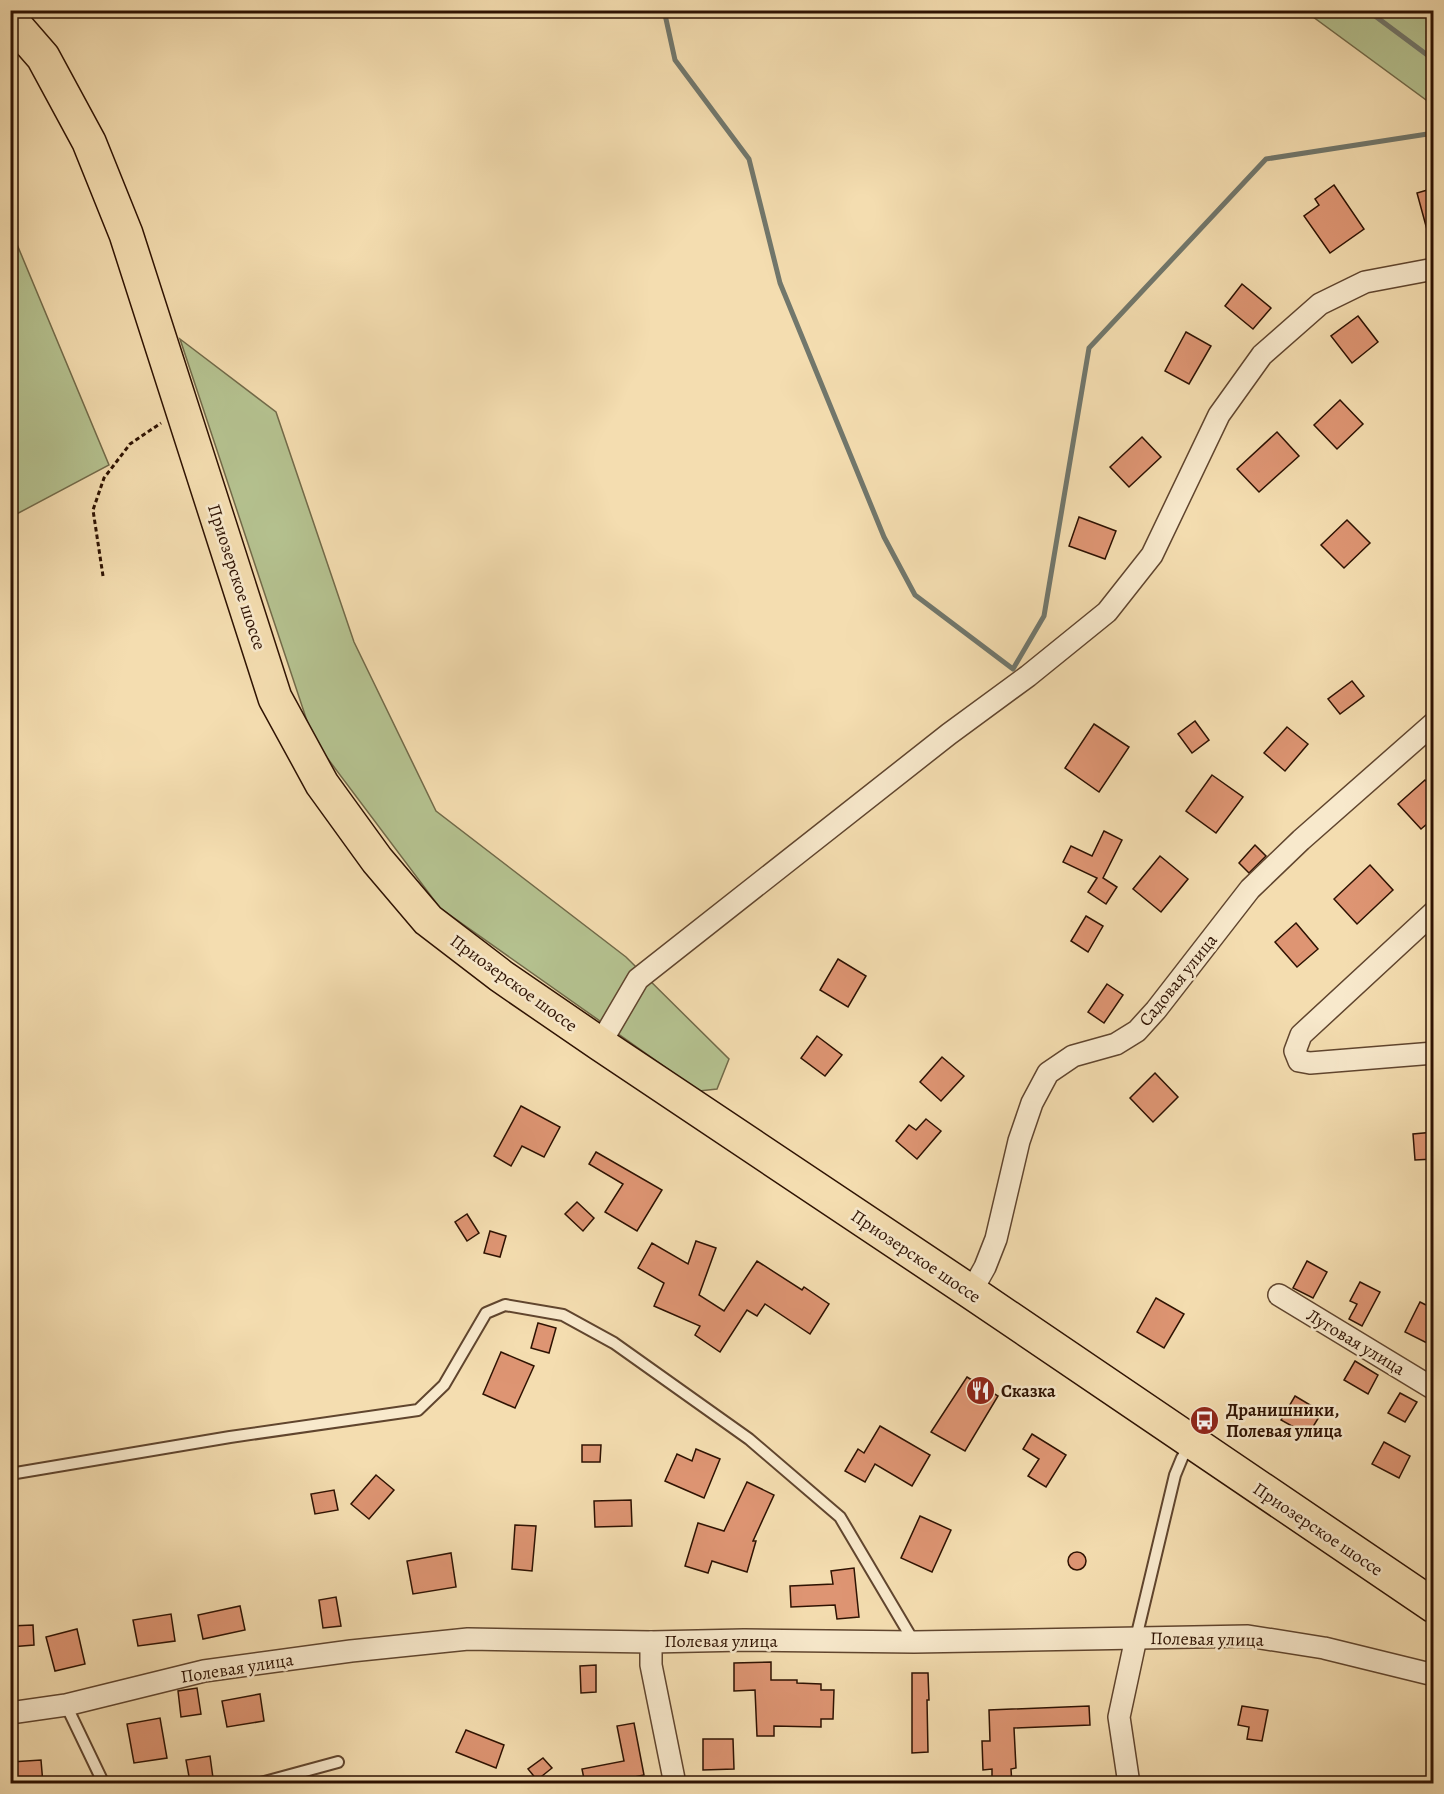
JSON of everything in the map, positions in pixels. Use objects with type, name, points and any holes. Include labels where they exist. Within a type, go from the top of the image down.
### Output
[{"type":"main road","name":"Приозерское шоссе","points":[[10,19],[43,57],[89,142],[126,234],[275,698],[322,784],[377,860],[428,920],[501,976],[600,1044],[1434,1606]]},
{"type":"street","points":[[600,1044],[638,979],[1107,612],[1152,555],[1219,415],[1262,355],[1320,304],[1365,282],[1434,269]]},
{"type":"street","name":"Садовая улица","points":[[971,1292],[985,1267],[996,1239],[1019,1141],[1032,1103],[1048,1073],[1073,1056],[1116,1044],[1137,1031],[1250,890],[1301,840],[1434,723]]},
{"type":"street","points":[[1434,912],[1301,1035],[1295,1051],[1299,1061],[1310,1063],[1434,1053]]},
{"type":"street","name":"Луговая улица","points":[[1279,1295],[1434,1389]]},
{"type":"street","name":"Полевая улица","points":[[10,1713],[66,1705],[204,1671],[351,1651],[468,1639],[914,1642],[1248,1636],[1324,1648],[1434,1675]]},
{"type":"street","points":[[1129,1784],[1119,1716],[1136,1638]]},
{"type":"street","points":[[651,1642],[651,1665],[675,1784]]},
{"type":"lane","points":[[10,1474],[230,1437],[418,1410],[444,1385],[486,1313],[505,1305],[563,1315],[614,1343],[749,1439],[840,1517],[914,1642]]},
{"type":"lane","points":[[1136,1638],[1175,1475],[1192,1442]]},
{"type":"lane","points":[[66,1705],[104,1782]]},
{"type":"lane","points":[[257,1784],[338,1762]]},
{"type":"path","points":[[103,576],[93,510],[104,477],[130,444],[160,423],[183,412]]},
{"type":"green space","points":[[1305,11],[1433,11],[1433,105]]},
{"type":"green space","points":[[11,230],[109,465],[10,517]]},
{"type":"green space","points":[[180,339],[276,412],[354,642],[436,811],[626,957],[729,1059],[717,1089],[699,1091],[440,908],[313,739]]},
{"type":"building","points":[[1334,185],[1364,229],[1330,253],[1304,216],[1319,205],[1315,199]]},
{"type":"building","points":[[1434,188],[1434,237],[1429,237],[1417,193]]},
{"type":"building","points":[[1242,284],[1271,308],[1253,329],[1225,306]]},
{"type":"building","points":[[1358,316],[1378,342],[1352,363],[1331,336]]},
{"type":"building","points":[[1186,332],[1211,346],[1189,384],[1165,371]]},
{"type":"building","points":[[1340,400],[1363,424],[1337,449],[1314,425]]},
{"type":"building","points":[[1277,432],[1299,456],[1259,492],[1237,469]]},
{"type":"building","points":[[1142,437],[1161,457],[1129,487],[1110,467]]},
{"type":"building","points":[[1079,517],[1116,531],[1105,559],[1069,546]]},
{"type":"building","points":[[1347,520],[1370,543],[1344,568],[1321,545]]},
{"type":"building","points":[[1352,681],[1364,696],[1340,714],[1328,699]]},
{"type":"building","points":[[1195,721],[1209,740],[1192,753],[1178,734]]},
{"type":"building","points":[[1094,724],[1129,747],[1099,792],[1065,768]]},
{"type":"building","points":[[1287,727],[1308,744],[1285,771],[1264,753]]},
{"type":"building","points":[[1212,775],[1243,797],[1216,833],[1186,811]]},
{"type":"building","points":[[1425,780],[1434,789],[1434,818],[1421,829],[1398,804]]},
{"type":"building","points":[[1104,831],[1122,840],[1103,878],[1117,887],[1106,904],[1088,892],[1097,878],[1063,862],[1071,846],[1092,856]]},
{"type":"building","points":[[1255,845],[1266,856],[1249,873],[1239,863]]},
{"type":"building","points":[[1160,856],[1188,879],[1161,912],[1133,889]]},
{"type":"building","points":[[1370,865],[1393,890],[1357,924],[1334,899]]},
{"type":"building","points":[[1086,916],[1103,926],[1088,952],[1071,941]]},
{"type":"building","points":[[1296,923],[1318,949],[1297,967],[1275,942]]},
{"type":"building","points":[[838,959],[866,976],[848,1007],[820,990]]},
{"type":"building","points":[[1107,984],[1123,995],[1104,1023],[1088,1012]]},
{"type":"building","points":[[817,1036],[842,1055],[825,1076],[801,1058]]},
{"type":"building","points":[[942,1057],[964,1076],[941,1101],[920,1082]]},
{"type":"building","points":[[1155,1073],[1178,1097],[1153,1122],[1130,1098]]},
{"type":"building","points":[[521,1106],[560,1127],[544,1157],[522,1146],[511,1166],[494,1156]]},
{"type":"building","points":[[926,1119],[941,1131],[917,1159],[896,1141],[909,1125],[916,1130]]},
{"type":"building","points":[[1434,1132],[1434,1159],[1415,1160],[1413,1134]]},
{"type":"building","points":[[596,1152],[662,1190],[637,1231],[605,1212],[623,1184],[589,1164]]},
{"type":"building","points":[[577,1202],[594,1218],[583,1231],[565,1214]]},
{"type":"building","points":[[467,1214],[479,1233],[467,1241],[455,1222]]},
{"type":"building","points":[[490,1231],[506,1236],[500,1257],[484,1253]]},
{"type":"building","points":[[696,1241],[716,1248],[699,1295],[724,1311],[757,1261],[802,1290],[804,1287],[829,1304],[810,1334],[765,1304],[757,1316],[747,1310],[720,1352],[695,1335],[700,1326],[654,1306],[664,1283],[638,1268],[652,1243],[688,1264]]},
{"type":"building","points":[[1307,1261],[1327,1272],[1313,1298],[1293,1288]]},
{"type":"building","points":[[1360,1282],[1380,1292],[1362,1326],[1349,1319],[1357,1304],[1350,1301]]},
{"type":"building","points":[[1156,1298],[1184,1314],[1164,1348],[1137,1332]]},
{"type":"building","points":[[1420,1302],[1434,1309],[1434,1336],[1429,1344],[1405,1332]]},
{"type":"building","points":[[538,1323],[556,1328],[549,1353],[531,1348]]},
{"type":"building","points":[[501,1352],[534,1366],[515,1408],[483,1394]]},
{"type":"building","points":[[1355,1361],[1378,1375],[1368,1394],[1344,1380]]},
{"type":"building","points":[[967,1377],[998,1396],[965,1451],[931,1432]]},
{"type":"building","points":[[1400,1393],[1417,1402],[1405,1422],[1388,1413]]},
{"type":"building","points":[[1295,1396],[1322,1412],[1308,1435],[1281,1420]]},
{"type":"building","points":[[880,1426],[930,1455],[912,1486],[875,1464],[865,1482],[845,1471],[858,1449],[864,1453]]},
{"type":"building","points":[[1032,1434],[1066,1455],[1046,1487],[1028,1476],[1039,1459],[1023,1449]]},
{"type":"building","points":[[1384,1442],[1410,1456],[1399,1478],[1372,1464]]},
{"type":"building","points":[[582,1445],[601,1445],[600,1462],[582,1462]]},
{"type":"building","points":[[696,1449],[720,1459],[704,1498],[665,1481],[677,1454],[692,1461]]},
{"type":"building","points":[[376,1475],[394,1490],[369,1519],[351,1504]]},
{"type":"building","points":[[747,1482],[774,1495],[753,1541],[756,1541],[747,1572],[712,1561],[708,1573],[685,1566],[698,1523],[724,1531]]},
{"type":"building","points":[[334,1490],[338,1510],[315,1514],[311,1494]]},
{"type":"building","points":[[631,1500],[632,1526],[595,1527],[594,1501]]},
{"type":"building","points":[[920,1516],[951,1530],[932,1572],[901,1558]]},
{"type":"building","points":[[515,1525],[536,1526],[532,1571],[512,1569]]},
{"type":"building","points":[[1077,1552],[1083,1555],[1086,1561],[1083,1567],[1077,1570],[1071,1567],[1068,1561],[1071,1555]]},
{"type":"building","points":[[451,1553],[456,1587],[413,1594],[407,1561]]},
{"type":"building","points":[[854,1568],[859,1617],[837,1619],[835,1605],[791,1607],[790,1586],[833,1584],[831,1571]]},
{"type":"building","points":[[336,1597],[341,1626],[323,1628],[319,1600]]},
{"type":"building","points":[[240,1606],[245,1630],[203,1639],[198,1615]]},
{"type":"building","points":[[171,1614],[175,1641],[138,1646],[133,1620]]},
{"type":"building","points":[[33,1625],[34,1645],[10,1647],[10,1626]]},
{"type":"building","points":[[77,1629],[85,1664],[55,1671],[46,1637]]},
{"type":"building","points":[[771,1662],[771,1680],[797,1680],[797,1683],[821,1684],[821,1690],[834,1690],[833,1719],[821,1719],[821,1727],[774,1726],[774,1736],[757,1736],[755,1690],[734,1691],[734,1663]]},
{"type":"building","points":[[596,1665],[596,1692],[581,1693],[580,1666]]},
{"type":"building","points":[[912,1673],[928,1673],[928,1752],[912,1753]]},
{"type":"building","points":[[197,1688],[201,1714],[181,1717],[178,1691]]},
{"type":"building","points":[[260,1694],[264,1721],[227,1727],[222,1701]]},
{"type":"building","points":[[1089,1706],[1090,1725],[1014,1728],[1016,1768],[1011,1769],[1012,1784],[992,1784],[992,1769],[983,1770],[982,1741],[990,1741],[989,1710]]},
{"type":"building","points":[[1242,1706],[1268,1710],[1262,1741],[1247,1739],[1249,1727],[1238,1725]]},
{"type":"building","points":[[160,1718],[167,1758],[134,1763],[127,1724]]},
{"type":"building","points":[[634,1723],[644,1775],[601,1784],[585,1784],[582,1769],[624,1761],[617,1726]]},
{"type":"building","points":[[466,1730],[504,1745],[496,1768],[456,1752]]},
{"type":"building","points":[[703,1739],[733,1739],[734,1769],[703,1770]]},
{"type":"building","points":[[210,1756],[213,1778],[190,1782],[186,1760]]},
{"type":"building","points":[[543,1758],[552,1768],[537,1780],[528,1769]]},
{"type":"building","points":[[41,1760],[43,1784],[13,1784],[11,1762]]},
{"type":"waterway","points":[[664,10],[675,60],[749,159],[780,283],[884,537],[915,595],[1013,669],[1044,616],[1089,348],[1266,159],[1434,133]]},
{"type":"waterway","points":[[1367,10],[1434,60]]},
{"type":"place","name":"Сказка","points":[[980,1391]]},
{"type":"place","name":"Дранишники, Полевая улица","points":[[1205,1420]]}]
